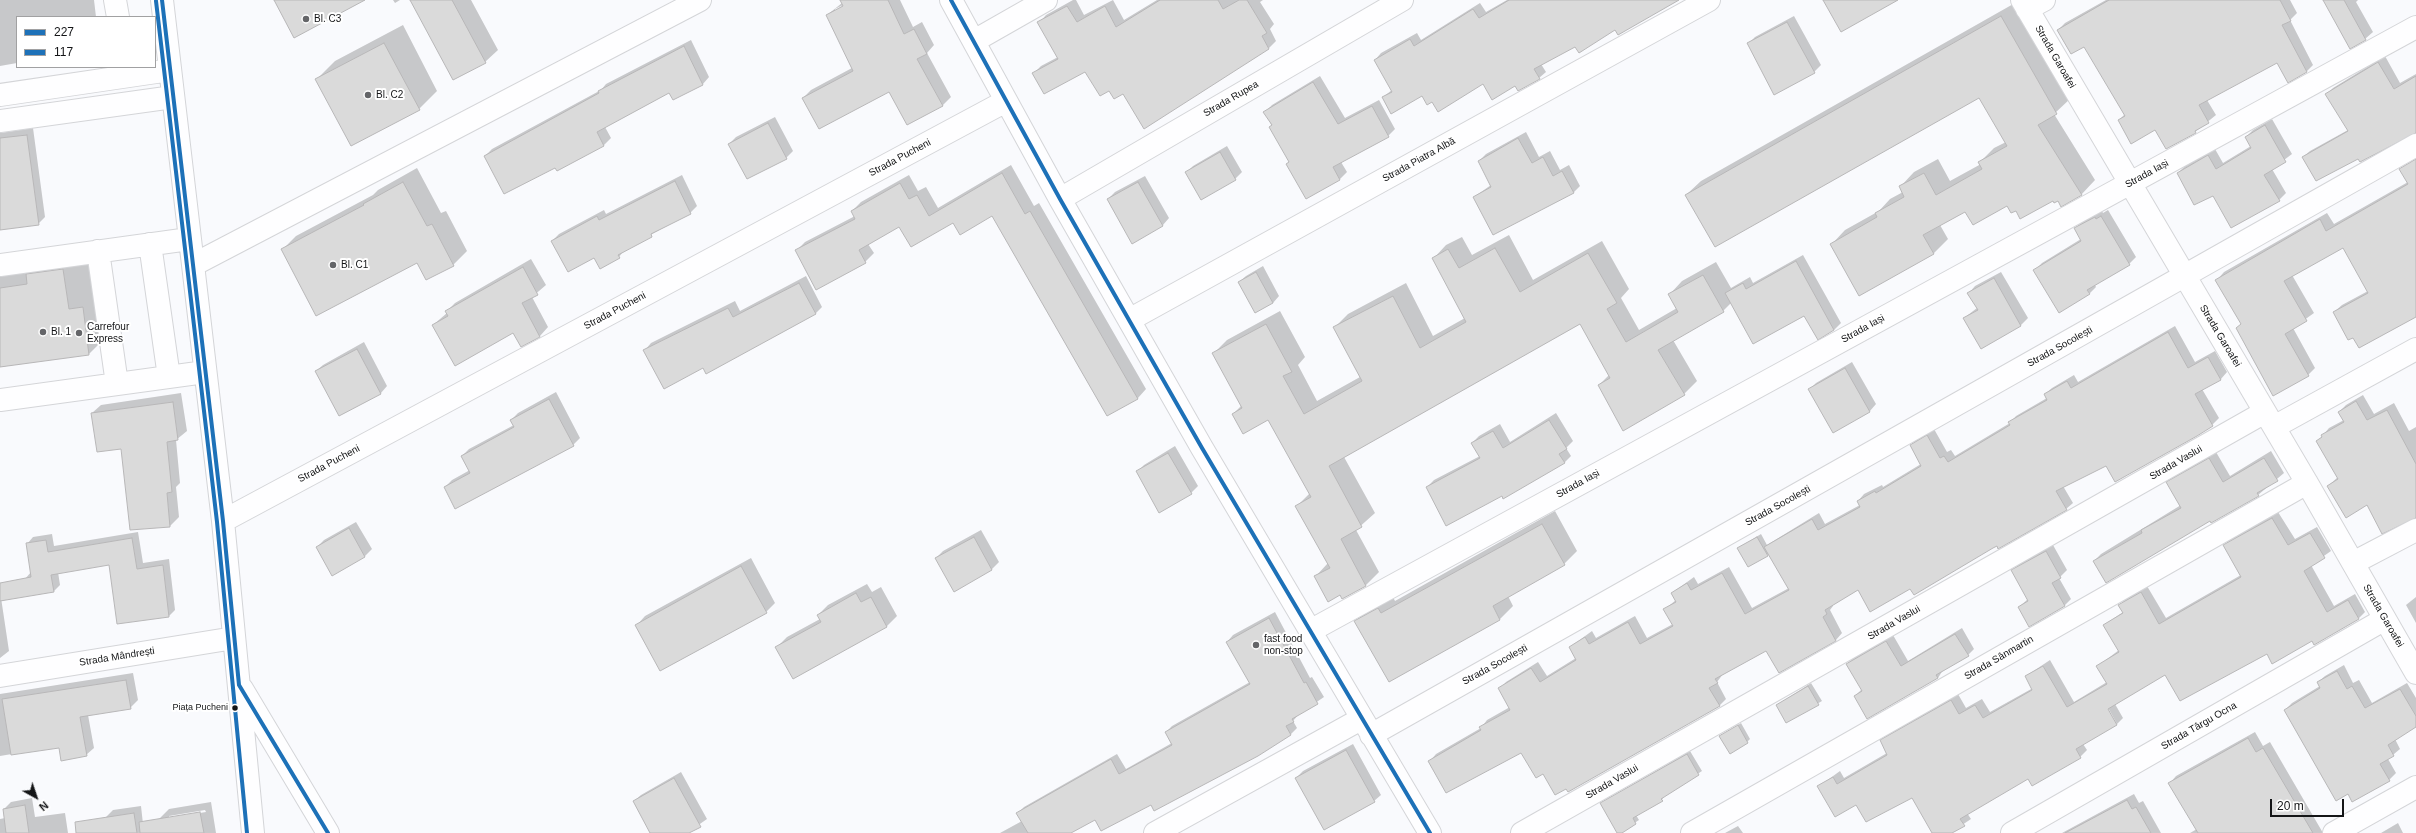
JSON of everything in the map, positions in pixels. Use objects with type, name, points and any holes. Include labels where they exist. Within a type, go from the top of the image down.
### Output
[{"type":"street","points":[[115,0],[118,16]]},
{"type":"street","points":[[162,0],[223,521],[254,833]]},
{"type":"street","points":[[193,265],[700,0]]},
{"type":"street","points":[[951,0],[1060,199],[1129,320],[1366,727],[1430,833]]},
{"type":"street","points":[[974,41],[1046,0]]},
{"type":"street","name":"Strada Rupea","points":[[1060,199],[1402,0]]},
{"type":"street","name":"Strada Piatra Albă","points":[[1129,320],[1709,0]]},
{"type":"street","name":"Strada Garoafei","points":[[2031,3],[2130,184],[2307,483],[2416,673]]},
{"type":"street","name":"Strada Iași","points":[[1310,631],[2416,27]]},
{"type":"street","points":[[0,95],[125,72],[170,70]]},
{"type":"street","points":[[0,121],[173,97]]},
{"type":"street","name":"Strada Pucheni","points":[[223,521],[1006,101]]},
{"type":"street","name":"Strada Socolești","points":[[1155,833],[1366,727],[2185,277],[2416,145]]},
{"type":"street","points":[[0,265],[189,239]]},
{"type":"street","points":[[150,244],[169,377]]},
{"type":"street","points":[[98,251],[117,384]]},
{"type":"street","name":"Strada Vaslui","points":[[1522,833],[2270,420],[2416,349]]},
{"type":"street","points":[[0,400],[205,372]]},
{"type":"street","name":"Strada Sânmartin","points":[[1692,833],[2307,483]]},
{"type":"street","points":[[2353,563],[2416,530]]},
{"type":"street","name":"Strada Târgu Ocna","points":[[2012,833],[2385,619]]},
{"type":"street","name":"Strada Mândrești","points":[[0,676],[234,638]]},
{"type":"street","points":[[239,685],[328,833]]},
{"type":"street","points":[[2334,833],[2416,787]]},
{"type":"building","name":"Bl. C3","points":[[274,0],[365,0],[294,38]]},
{"type":"building","points":[[410,0],[452,0],[486,63],[453,80]]},
{"type":"building","points":[[840,0],[888,0],[904,34],[914,29],[927,54],[917,59],[943,106],[907,125],[889,92],[819,129],[802,98],[853,71],[826,15],[843,6]]},
{"type":"building","points":[[1160,0],[1218,0],[1223,9],[1239,0],[1247,0],[1267,33],[1262,36],[1269,49],[1144,129],[1123,94],[1114,99],[1109,91],[1100,96],[1085,72],[1044,94],[1032,73],[1058,59],[1037,22],[1067,6],[1077,22],[1105,6],[1116,27]]},
{"type":"building","points":[[1509,0],[1679,0],[1618,35],[1615,30],[1579,53],[1575,47],[1534,69],[1540,79],[1518,91],[1515,86],[1492,100],[1483,84],[1438,112],[1432,102],[1427,105],[1422,96],[1391,114],[1382,97],[1392,92],[1374,60],[1410,39],[1414,46],[1473,9],[1479,18]]},
{"type":"building","points":[[1823,0],[1898,0],[1841,32]]},
{"type":"building","points":[[2109,0],[2280,0],[2291,21],[2282,25],[2307,72],[2288,83],[2277,63],[2199,105],[2209,123],[2195,131],[2196,133],[2166,149],[2155,130],[2131,144],[2118,120],[2125,116],[2084,47],[2071,54],[2057,30]]},
{"type":"building","points":[[2323,0],[2344,0],[2366,40],[2350,49]]},
{"type":"building","points":[[2001,16],[2057,114],[2038,125],[2082,195],[2061,207],[2058,201],[2054,203],[2053,201],[2020,219],[2016,211],[2011,213],[2007,206],[1973,225],[1965,212],[1923,235],[1934,254],[1859,296],[1830,244],[1877,217],[1875,213],[1904,197],[1899,186],[1924,173],[1936,195],[1982,169],[1978,162],[2007,146],[1979,98],[1715,247],[1685,195]]},
{"type":"building","points":[[1787,22],[1815,73],[1774,95],[1747,43]]},
{"type":"building","name":"Bl. C2","points":[[384,43],[420,110],[351,146],[315,79]]},
{"type":"building","points":[[684,46],[703,85],[673,100],[669,93],[597,132],[604,146],[557,171],[555,168],[504,194],[484,156],[599,93],[598,91]]},
{"type":"building","points":[[2378,62],[2394,89],[2416,76],[2416,133],[2360,162],[2358,159],[2316,181],[2302,157],[2348,131],[2325,94]]},
{"type":"building","points":[[1313,82],[1338,124],[1372,106],[1389,137],[1333,167],[1340,180],[1306,199],[1286,164],[1289,162],[1269,127],[1272,125],[1263,112]]},
{"type":"building","points":[[768,123],[787,159],[747,179],[728,144]]},
{"type":"building","points":[[2265,125],[2286,162],[2264,175],[2280,201],[2231,228],[2213,196],[2194,205],[2177,173],[2208,155],[2216,169],[2251,148],[2245,137]]},
{"type":"building","points":[[27,135],[39,225],[0,230],[0,138]]},
{"type":"building","points":[[1518,138],[1532,163],[1543,157],[1553,176],[1562,171],[1574,193],[1493,235],[1473,197],[1491,187],[1478,161]]},
{"type":"building","points":[[1220,152],[1236,180],[1201,200],[1185,172]]},
{"type":"building","points":[[2416,159],[2416,317],[2359,348],[2353,338],[2348,340],[2333,312],[2368,293],[2343,248],[2284,281],[2307,321],[2285,334],[2309,376],[2273,396],[2236,328],[2241,324],[2215,280],[2320,219],[2326,231],[2408,184],[2399,169]]},
{"type":"building","points":[[1002,173],[1025,214],[1030,211],[1138,399],[1107,416],[992,216],[960,235],[953,223],[911,247],[899,227],[859,250],[866,263],[816,290],[795,250],[855,219],[851,211],[900,183],[909,199],[917,195],[929,216]]},
{"type":"building","points":[[675,181],[691,214],[651,234],[652,237],[618,255],[620,258],[600,269],[594,258],[568,272],[551,241],[597,216],[599,220]]},
{"type":"building","points":[[403,182],[427,226],[432,224],[454,266],[426,280],[417,263],[316,316],[281,249],[364,205],[363,204]]},
{"type":"building","points":[[1138,182],[1163,226],[1132,244],[1107,199]]},
{"type":"building","points":[[2101,216],[2130,265],[2087,290],[2090,294],[2059,313],[2033,270],[2081,241],[2074,228],[2095,217],[2096,219]]},
{"type":"building","points":[[1495,248],[1520,292],[1588,253],[1617,303],[1607,309],[1626,342],[1678,312],[1668,294],[1703,275],[1724,312],[1658,350],[1685,395],[1623,431],[1598,385],[1610,378],[1580,324],[1329,466],[1362,527],[1341,539],[1366,586],[1342,599],[1340,595],[1328,602],[1314,576],[1330,568],[1295,506],[1311,497],[1268,420],[1243,434],[1232,414],[1242,408],[1212,353],[1266,324],[1292,372],[1283,376],[1304,414],[1362,381],[1333,327],[1393,296],[1420,348],[1466,322],[1432,258],[1448,249],[1459,268]]},
{"type":"building","points":[[1796,261],[1834,330],[1818,340],[1804,316],[1753,344],[1725,293],[1743,283],[1746,289]]},
{"type":"building","points":[[523,267],[538,295],[522,303],[540,337],[521,347],[513,333],[455,366],[432,325],[448,316],[445,311]]},
{"type":"building","name":"Bl. 1","points":[[63,269],[69,309],[83,307],[89,355],[0,367],[0,288],[27,284],[26,274]]},
{"type":"building","points":[[1256,272],[1273,303],[1255,313],[1238,282]]},
{"type":"building","points":[[1994,278],[2021,326],[1981,349],[1963,318],[1978,310],[1967,293]]},
{"type":"building","points":[[799,283],[816,314],[706,374],[703,368],[664,389],[643,350],[728,308],[733,317]]},
{"type":"building","points":[[2168,332],[2188,368],[2208,357],[2221,380],[2195,394],[2213,426],[2115,482],[2106,466],[2056,491],[2067,510],[1998,549],[1997,546],[1993,548],[1914,595],[1910,589],[1870,612],[1858,590],[1825,610],[1827,614],[1823,617],[1836,641],[1779,673],[1766,651],[1715,679],[1718,683],[1709,688],[1720,706],[1568,792],[1566,789],[1555,795],[1543,774],[1536,778],[1521,753],[1446,793],[1428,761],[1481,730],[1479,727],[1510,710],[1498,688],[1531,668],[1540,682],[1576,660],[1569,647],[1585,637],[1589,644],[1628,622],[1640,644],[1673,626],[1663,609],[1676,602],[1671,593],[1687,583],[1691,590],[1722,573],[1745,614],[1789,590],[1764,547],[1812,519],[1818,530],[1860,507],[1857,501],[1875,491],[1876,493],[1921,466],[1910,445],[1927,435],[1940,458],[1944,456],[1948,462],[2010,425],[2008,422],[2047,400],[2044,394],[2067,381],[2071,388]]},
{"type":"building","points":[[357,349],[381,394],[339,416],[315,371]]},
{"type":"building","points":[[1845,368],[1870,412],[1833,433],[1808,389]]},
{"type":"building","points":[[549,399],[574,446],[455,509],[444,487],[470,473],[461,456],[514,427],[510,420]]},
{"type":"building","points":[[2356,401],[2367,420],[2387,410],[2416,464],[2416,518],[2382,534],[2367,505],[2346,518],[2327,486],[2338,479],[2316,441],[2322,437],[2321,435],[2344,422],[2338,412]]},
{"type":"building","points":[[173,402],[178,440],[167,442],[172,492],[167,493],[170,527],[130,530],[121,449],[97,452],[91,413]]},
{"type":"building","points":[[1549,420],[1567,449],[1559,454],[1565,463],[1503,499],[1502,496],[1446,526],[1426,487],[1480,458],[1471,443],[1493,431],[1503,448]]},
{"type":"building","points":[[1168,453],[1192,494],[1159,513],[1136,471]]},
{"type":"building","points":[[2209,458],[2223,482],[2264,458],[2278,481],[2257,493],[2259,496],[2211,523],[2210,521],[2106,583],[2093,561],[2142,533],[2141,530],[2181,508],[2166,482]]},
{"type":"building","points":[[2272,518],[2288,545],[2310,533],[2325,558],[2304,571],[2327,612],[2348,600],[2359,619],[2314,645],[2312,641],[2272,664],[2267,654],[2180,701],[2165,675],[2108,709],[2117,725],[2076,749],[2081,758],[2032,786],[2028,779],[1960,819],[1965,826],[1952,833],[1932,833],[1912,798],[1866,822],[1856,805],[1835,817],[1817,786],[1833,777],[1837,784],[1887,755],[1880,740],[1951,700],[1959,714],[1975,705],[1983,718],[2032,690],[2025,676],[2043,666],[2067,707],[2107,684],[2096,666],[2119,652],[2103,625],[2123,613],[2118,605],[2141,592],[2159,624],[2241,577],[2223,545]]},
{"type":"building","points":[[1542,524],[1565,565],[1493,606],[1500,620],[1389,682],[1354,621],[1378,608],[1381,613]]},
{"type":"building","points":[[349,528],[365,557],[332,576],[316,547]]},
{"type":"building","points":[[974,537],[992,570],[954,592],[935,558]]},
{"type":"building","points":[[1757,537],[1768,556],[1748,567],[1737,548]]},
{"type":"building","points":[[132,538],[137,569],[163,565],[169,617],[117,624],[109,565],[51,575],[54,592],[0,601],[0,583],[31,577],[26,543],[46,540],[48,552]]},
{"type":"building","points":[[2046,551],[2061,578],[2052,583],[2065,606],[2029,627],[2018,607],[2028,601],[2011,570]]},
{"type":"building","points":[[741,566],[767,613],[660,671],[635,625]]},
{"type":"building","points":[[856,593],[861,602],[871,597],[887,627],[793,679],[775,647],[821,622],[817,615]]},
{"type":"building","points":[[1269,618],[1304,683],[1306,682],[1318,704],[1292,719],[1294,722],[1286,726],[1291,735],[1258,756],[1154,811],[1151,805],[1101,831],[1095,820],[1071,833],[1028,833],[1016,813],[1111,759],[1119,774],[1172,745],[1165,732],[1250,684],[1226,642]]},
{"type":"building","points":[[1955,634],[1969,656],[1936,675],[1938,678],[1867,719],[1854,696],[1862,691],[1846,664],[1886,641],[1901,666]]},
{"type":"building","points":[[2337,671],[2347,689],[2352,686],[2365,708],[2400,689],[2416,716],[2416,727],[2388,745],[2394,756],[2380,764],[2390,781],[2352,802],[2348,794],[2336,801],[2284,710],[2320,688],[2317,682]]},
{"type":"building","points":[[126,680],[131,709],[80,717],[87,756],[61,761],[59,748],[11,755],[2,699]]},
{"type":"building","points":[[1808,686],[1819,705],[1786,723],[1776,705]]},
{"type":"building","points":[[1738,725],[1748,743],[1730,754],[1719,736]]},
{"type":"building","points":[[2248,738],[2256,752],[2263,748],[2313,833],[2198,833],[2168,783]]},
{"type":"building","points":[[1346,750],[1375,802],[1324,830],[1295,778]]},
{"type":"building","points":[[1687,754],[1699,775],[1661,799],[1663,801],[1633,818],[1636,824],[1622,833],[1617,833],[1600,803]]},
{"type":"building","points":[[674,778],[701,827],[689,833],[650,833],[633,801]]},
{"type":"building","points":[[2127,800],[2132,809],[2136,807],[2151,833],[2065,833]]},
{"type":"building","points":[[25,805],[29,833],[6,833],[3,809]]},
{"type":"building","points":[[200,812],[204,833],[140,833],[139,822]]},
{"type":"building","points":[[134,813],[137,833],[76,833],[75,822]]},
{"type":"transit line","name":"227","points":[[162,0],[223,521],[239,685],[328,833]]},
{"type":"transit line","name":"227","points":[[951,0],[1060,199],[1202,448],[1430,833]]},
{"type":"transit line","name":"117","points":[[156,1],[217,522],[247,833]]},
{"type":"place","name":"Bl. C3","points":[[306,19]]},
{"type":"place","name":"Bl. C2","points":[[368,95]]},
{"type":"place","name":"Bl. C1","points":[[333,265]]},
{"type":"place","name":"Bl. 1","points":[[43,332]]},
{"type":"place","name":"Carrefour Express","points":[[79,333]]},
{"type":"place","name":"fast food non-stop","points":[[1256,645]]},
{"type":"place","name":"Piața Pucheni","points":[[235,708]]}]
